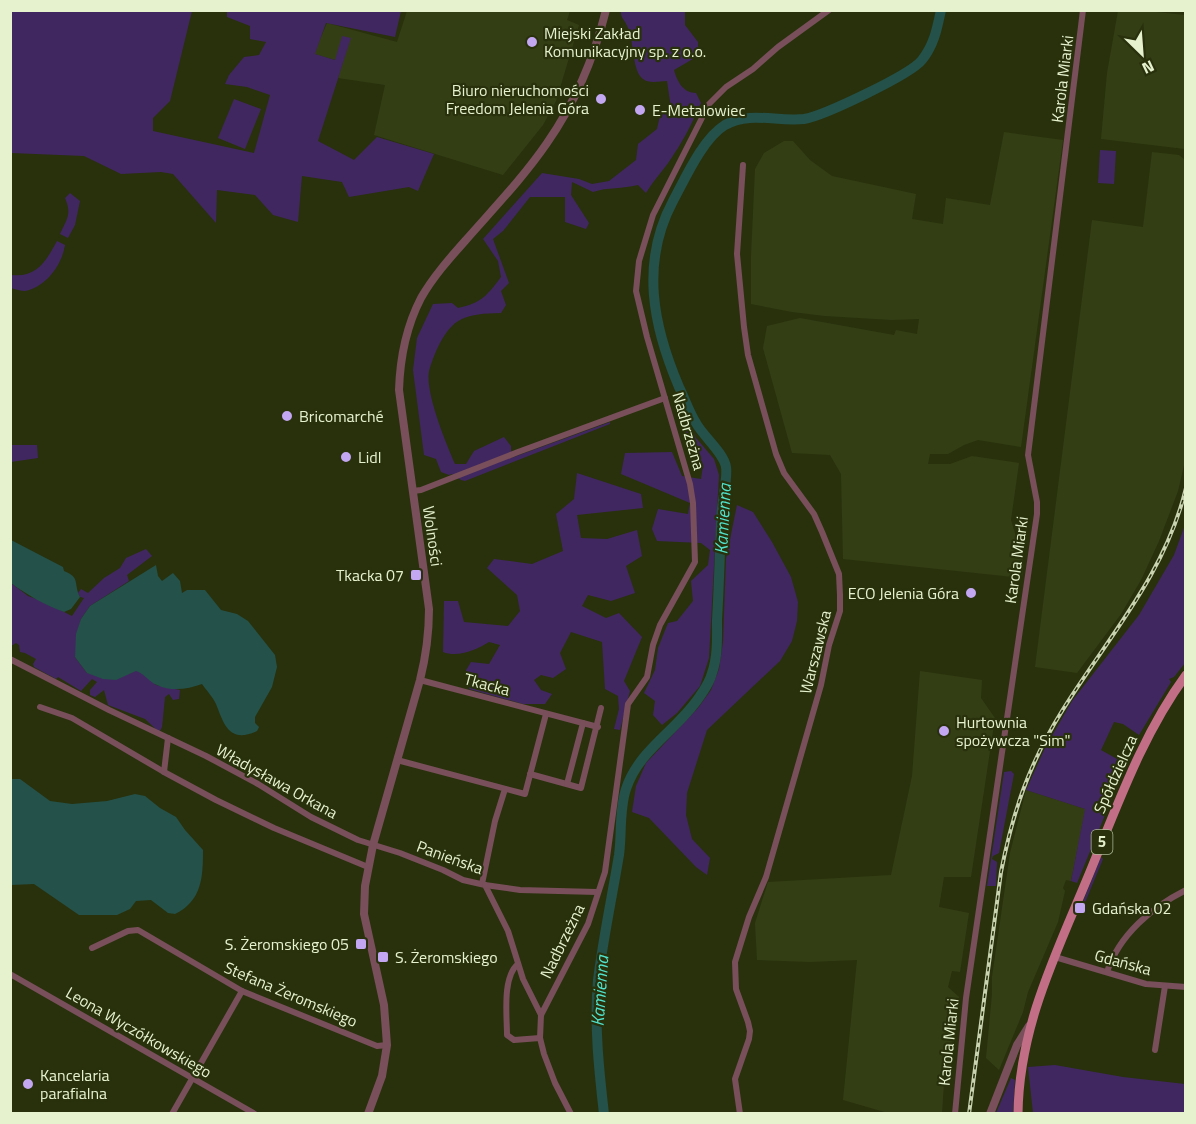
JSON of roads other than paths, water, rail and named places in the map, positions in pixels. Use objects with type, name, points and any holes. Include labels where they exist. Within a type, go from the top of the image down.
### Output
[{"type":"main road","name":"Spółdzielcza","points":[[1030,1025],[1055,957],[1133,769],[1163,708],[1185,675]]},
{"type":"main road","name":"5","points":[[1018,1113],[1023,1057],[1030,1025]]},
{"type":"street","name":"Wolności","points":[[368,1113],[382,1076],[387,1045],[384,1005],[364,914],[364,900],[373,845],[426,654],[429,609],[399,390],[405,339],[411,321],[433,279],[523,174],[561,121],[575,98],[598,39],[606,10]]},
{"type":"street","name":"Nadbrzeżna","points":[[572,1113],[555,1083],[540,1038],[541,1015],[588,924],[606,865],[628,704],[647,677],[653,645],[660,625],[695,562],[692,494],[636,291],[639,261],[653,215],[709,104],[726,87],[829,10]]},
{"type":"street","name":"Karola Miarki","points":[[955,1113],[966,998],[1037,514],[1037,502],[1028,455],[1083,10]]},
{"type":"street","name":"Warszawska","points":[[740,1113],[735,1079],[750,1031],[736,989],[735,962],[749,917],[766,877],[840,611],[836,565],[818,523],[784,473],[776,454],[748,355],[737,254],[743,165]]},
{"type":"street","points":[[413,492],[665,398]]},
{"type":"street","name":"Władysława Orkana","points":[[10,659],[258,784],[311,817],[373,845]]},
{"type":"street","name":"Tkacka","points":[[420,680],[598,727]]},
{"type":"street","points":[[40,707],[72,718],[164,772],[274,828],[368,867]]},
{"type":"street","points":[[530,774],[581,788],[602,708]]},
{"type":"street","points":[[397,760],[525,794],[546,714]]},
{"type":"street","points":[[567,784],[583,723]]},
{"type":"street","points":[[164,772],[168,738]]},
{"type":"street","points":[[505,789],[495,821],[483,884],[520,890],[597,892]]},
{"type":"street","name":"Panieńska","points":[[373,845],[400,853],[463,880],[483,884],[508,931],[518,964],[541,1015]]},
{"type":"street","points":[[1107,972],[1125,939],[1140,921],[1162,903],[1185,890]]},
{"type":"street","name":"Stefana Żeromskiego","points":[[92,948],[128,931],[138,930],[242,991],[377,1046],[387,1045]]},
{"type":"street","name":"Gdańska","points":[[1055,957],[1146,984],[1185,987]]},
{"type":"street","points":[[518,964],[514,967],[508,982],[507,1035],[514,1040],[540,1038]]},
{"type":"street","name":"Leona Wyczółkowskiego","points":[[10,974],[255,1113]]},
{"type":"street","points":[[1155,1050],[1165,986]]},
{"type":"street","points":[[172,1113],[242,991]]},
{"type":"street","points":[[990,1113],[1017,1046],[1030,1025]]},
{"type":"water","points":[[11,540],[63,567],[64,571],[73,576],[80,597],[71,609],[64,612],[57,609],[23,592],[11,583]]},
{"type":"water","points":[[156,565],[158,576],[162,581],[173,573],[180,581],[182,593],[187,590],[205,590],[221,610],[237,614],[248,621],[275,655],[277,667],[272,687],[255,717],[255,723],[259,727],[257,731],[240,735],[229,730],[215,701],[202,684],[186,688],[168,688],[154,684],[136,671],[116,680],[103,679],[87,673],[75,657],[76,634],[81,619],[90,606]]},
{"type":"water","points":[[11,779],[20,779],[50,801],[72,804],[107,801],[135,794],[145,796],[176,817],[203,850],[201,879],[196,895],[184,909],[175,914],[168,913],[151,900],[136,901],[130,909],[117,915],[79,915],[34,884],[11,885]]},
{"type":"waterway","name":"Kamienna","points":[[604,1114],[598,1047],[598,980],[619,855],[624,797],[632,775],[640,762],[691,708],[705,688],[714,667],[717,647],[721,514],[726,467],[721,456],[691,414],[662,341],[654,294],[654,271],[656,248],[663,224],[695,160],[717,131],[725,125],[744,119],[794,120],[814,116],[847,103],[901,75],[914,67],[926,54],[932,43],[941,10]]},
{"type":"railway","points":[[969,1114],[1001,872],[1017,808],[1031,769],[1050,731],[1150,577],[1177,520],[1186,488]]},
{"type":"place","name":"Miejski Zakład Komunikacyjny sp. z o.o.","points":[[532,42]]},
{"type":"place","name":"Biuro nieruchomości Freedom Jelenia Góra","points":[[601,99]]},
{"type":"place","name":"E-Metalowiec","points":[[640,110]]},
{"type":"place","name":"Bricomarché","points":[[287,416]]},
{"type":"place","name":"Lidl","points":[[346,457]]},
{"type":"place","name":"Tkacka 07","points":[[416,575]]},
{"type":"place","name":"ECO Jelenia Góra","points":[[971,593]]},
{"type":"place","name":"Hurtownia spożywcza \"Sim\"","points":[[944,731]]},
{"type":"place","name":"Gdańska 02","points":[[1080,908]]},
{"type":"place","name":"S. Żeromskiego 05","points":[[361,944]]},
{"type":"place","name":"S. Żeromskiego","points":[[383,957]]},
{"type":"place","name":"Kancelaria parafialna","points":[[28,1084]]}]
